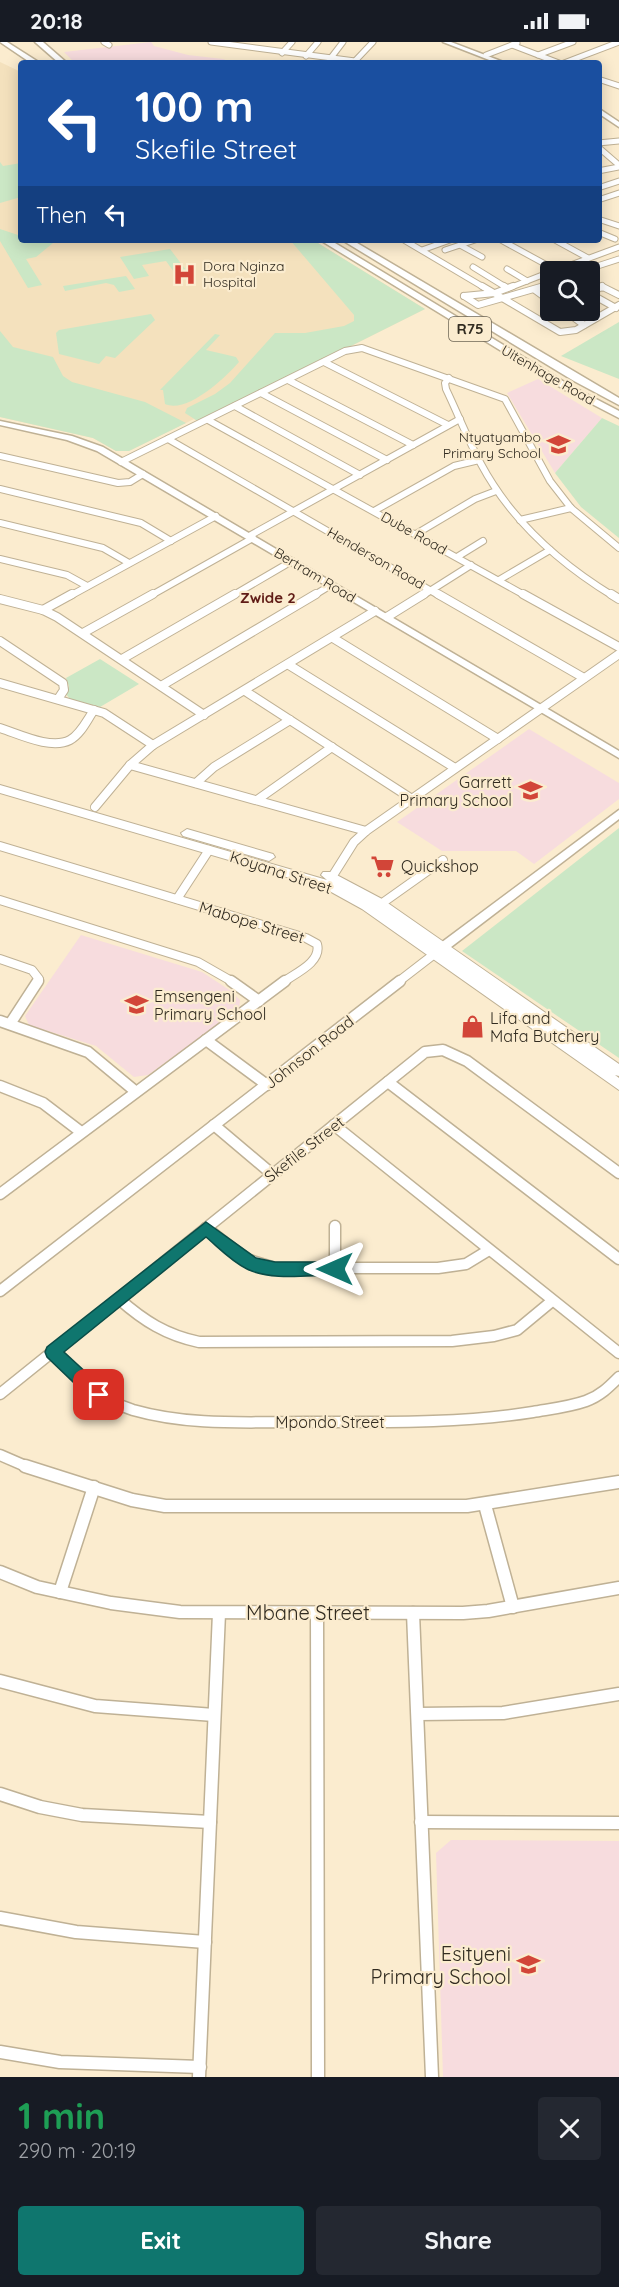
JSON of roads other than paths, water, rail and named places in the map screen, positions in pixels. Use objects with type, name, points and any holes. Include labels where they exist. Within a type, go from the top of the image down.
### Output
[{"type":"main road","points":[[2,42],[31,60]]},
{"type":"main road","points":[[39,42],[60,60]]},
{"type":"main road","name":"Uitenhage Road","points":[[329,243],[524,362],[619,415]]},
{"type":"main road","name":"Uitenhage Road","points":[[351,243],[619,402]]},
{"type":"main road","name":"Koyana Street","points":[[0,780],[332,877],[381,904],[438,951],[619,1085]]},
{"type":"main road","name":"Koyana Street","points":[[0,789],[328,885],[438,951],[619,1071]]},
{"type":"street","points":[[104,42],[109,45]]},
{"type":"street","points":[[211,42],[226,46],[342,60]]},
{"type":"street","points":[[248,57],[267,42]]},
{"type":"street","points":[[278,60],[292,42]]},
{"type":"street","points":[[306,56],[318,42]]},
{"type":"street","points":[[330,59],[343,42]]},
{"type":"street","points":[[356,60],[373,42]]},
{"type":"street","points":[[446,42],[497,60]]},
{"type":"street","points":[[486,55],[519,42]]},
{"type":"street","points":[[538,55],[573,42]]},
{"type":"street","points":[[572,60],[619,42]]},
{"type":"street","points":[[512,45],[551,60]]},
{"type":"street","points":[[222,51],[226,46]]},
{"type":"street","points":[[312,60],[315,57]]},
{"type":"street","points":[[602,80],[619,86]]},
{"type":"street","points":[[602,113],[619,125]]},
{"type":"street","points":[[602,144],[619,141]]},
{"type":"street","points":[[602,149],[619,166],[602,170]]},
{"type":"street","points":[[602,155],[608,154]]},
{"type":"street","points":[[602,187],[619,181]]},
{"type":"street","points":[[602,199],[619,193]]},
{"type":"street","points":[[602,200],[619,198]]},
{"type":"street","points":[[602,220],[619,226]]},
{"type":"street","points":[[580,261],[617,249],[617,238],[602,232]]},
{"type":"street","points":[[409,243],[560,332],[569,333],[617,307]]},
{"type":"street","points":[[422,250],[442,243]]},
{"type":"street","points":[[445,250],[466,243]]},
{"type":"street","points":[[506,243],[540,263]]},
{"type":"street","points":[[560,243],[588,258]]},
{"type":"street","points":[[460,245],[482,257]]},
{"type":"street","points":[[600,265],[619,259]]},
{"type":"street","points":[[611,261],[619,266]]},
{"type":"street","points":[[473,267],[507,288]]},
{"type":"street","points":[[507,269],[527,281]]},
{"type":"street","points":[[540,276],[495,293],[482,292],[464,296],[478,305],[540,287]]},
{"type":"street","points":[[600,285],[619,295]]},
{"type":"street","points":[[603,287],[590,293],[617,307]]},
{"type":"street","points":[[535,290],[540,294]]},
{"type":"street","points":[[578,321],[584,326]]},
{"type":"street","points":[[121,462],[352,349],[367,349],[505,399],[544,472],[571,507],[619,548]]},
{"type":"street","points":[[324,362],[448,425]]},
{"type":"street","points":[[449,378],[445,386],[496,491],[520,520],[550,550],[576,571],[619,599]]},
{"type":"street","points":[[288,380],[413,445]]},
{"type":"street","points":[[261,393],[387,460]]},
{"type":"street","points":[[235,406],[360,475]]},
{"type":"street","points":[[83,633],[293,511],[460,418]]},
{"type":"street","name":"Dube Road","points":[[208,420],[619,647]]},
{"type":"street","name":"Bertram Road","points":[[0,423],[79,441],[100,449],[619,755]]},
{"type":"street","name":"Henderson Road","points":[[168,439],[584,678]]},
{"type":"street","points":[[0,456],[118,483],[130,482],[143,474]]},
{"type":"street","points":[[374,511],[454,466],[479,460]]},
{"type":"street","points":[[0,489],[141,523],[171,541]]},
{"type":"street","points":[[416,534],[479,497],[496,491]]},
{"type":"street","points":[[520,520],[571,507]]},
{"type":"street","points":[[43,610],[216,516]]},
{"type":"street","points":[[0,523],[103,548],[129,563]]},
{"type":"street","points":[[457,557],[483,541]]},
{"type":"street","points":[[499,580],[550,550]]},
{"type":"street","points":[[0,559],[67,575],[87,586]]},
{"type":"street","points":[[122,659],[292,561]]},
{"type":"street","points":[[387,617],[471,565]]},
{"type":"street","points":[[161,686],[332,585]]},
{"type":"street","points":[[0,599],[43,610],[83,633],[204,715]]},
{"type":"street","points":[[95,807],[130,765],[153,745],[375,611]]},
{"type":"street","points":[[333,638],[498,739]]},
{"type":"street","points":[[0,641],[63,683],[64,690],[58,699]]},
{"type":"street","points":[[332,877],[354,842],[366,831],[619,654]]},
{"type":"street","points":[[289,664],[455,768]]},
{"type":"street","points":[[0,683],[94,710],[115,719],[153,745]]},
{"type":"street","points":[[245,691],[412,799]]},
{"type":"street","points":[[0,728],[60,743],[73,737],[94,710]]},
{"type":"street","points":[[196,783],[220,764],[290,720]]},
{"type":"street","points":[[257,800],[332,747]]},
{"type":"street","points":[[130,765],[366,831]]},
{"type":"street","name":"Johnson Road","points":[[0,1291],[438,951],[619,814]]},
{"type":"street","points":[[0,858],[4,848]]},
{"type":"street","name":"Mabope Street","points":[[0,1194],[316,958],[319,951],[317,944],[306,938],[4,848]]},
{"type":"street","points":[[177,899],[209,850]]},
{"type":"street","points":[[381,904],[443,860]]},
{"type":"street","points":[[0,900],[207,965],[259,1000]]},
{"type":"street","points":[[0,958],[32,970],[39,979],[36,987],[5,1022],[88,1052],[135,1091]]},
{"type":"street","points":[[206,1040],[267,1085]]},
{"type":"street","name":"Skefile Street","points":[[0,1394],[429,1049],[447,1050],[466,1061],[619,1173]]},
{"type":"street","points":[[388,1082],[619,1259]]},
{"type":"street","points":[[0,1086],[43,1103],[81,1132]]},
{"type":"street","points":[[214,1125],[272,1174]]},
{"type":"street","points":[[334,1125],[619,1353]]},
{"type":"street","points":[[335,1226],[335,1269]]},
{"type":"street","points":[[206,1228],[235,1253],[253,1264],[275,1268],[438,1268],[466,1264],[489,1250]]},
{"type":"street","points":[[119,1299],[157,1330],[180,1339],[199,1342],[367,1343],[452,1341],[507,1333],[525,1324],[552,1301]]},
{"type":"street","name":"Mpondo Street","points":[[53,1352],[91,1389],[108,1400],[154,1415],[192,1422],[411,1423],[474,1419],[586,1401],[601,1394],[619,1377]]},
{"type":"street","points":[[0,1455],[12,1462],[132,1500],[165,1506],[435,1507],[485,1505],[619,1482]]},
{"type":"street","points":[[60,1592],[94,1487]]},
{"type":"street","points":[[485,1505],[513,1607]]},
{"type":"street","name":"Mbane Street","points":[[0,1572],[37,1587],[111,1603],[148,1609],[219,1612],[480,1612],[619,1588]]},
{"type":"street","points":[[0,2052],[60,2062],[200,2072],[219,1612]]},
{"type":"street","points":[[317,1613],[318,2077]]},
{"type":"street","points":[[413,1613],[432,2077]]},
{"type":"street","points":[[0,1681],[95,1706],[214,1715]]},
{"type":"street","points":[[418,1714],[503,1713],[619,1694]]},
{"type":"street","points":[[0,1794],[40,1807],[76,1814],[210,1822]]},
{"type":"street","points":[[421,1822],[619,1823]]},
{"type":"street","points":[[0,1918],[22,1924],[92,1934],[205,1942]]},
{"type":"place","name":"Dora Nginza Hospital","points":[[185,274]]},
{"type":"place","name":"Ntyatyambo Primary School","points":[[559,445]]},
{"type":"place","name":"Garrett Primary School","points":[[530,791]]},
{"type":"place","name":"Quickshop","points":[[383,866]]},
{"type":"place","name":"Emsengeni Primary School","points":[[136,1005]]},
{"type":"place","name":"Lifa and Mafa Butchery","points":[[472,1027]]},
{"type":"place","name":"Esityeni Primary School","points":[[529,1965]]},
{"type":"district","name":"Zwide 2","points":[[268,598]]}]
